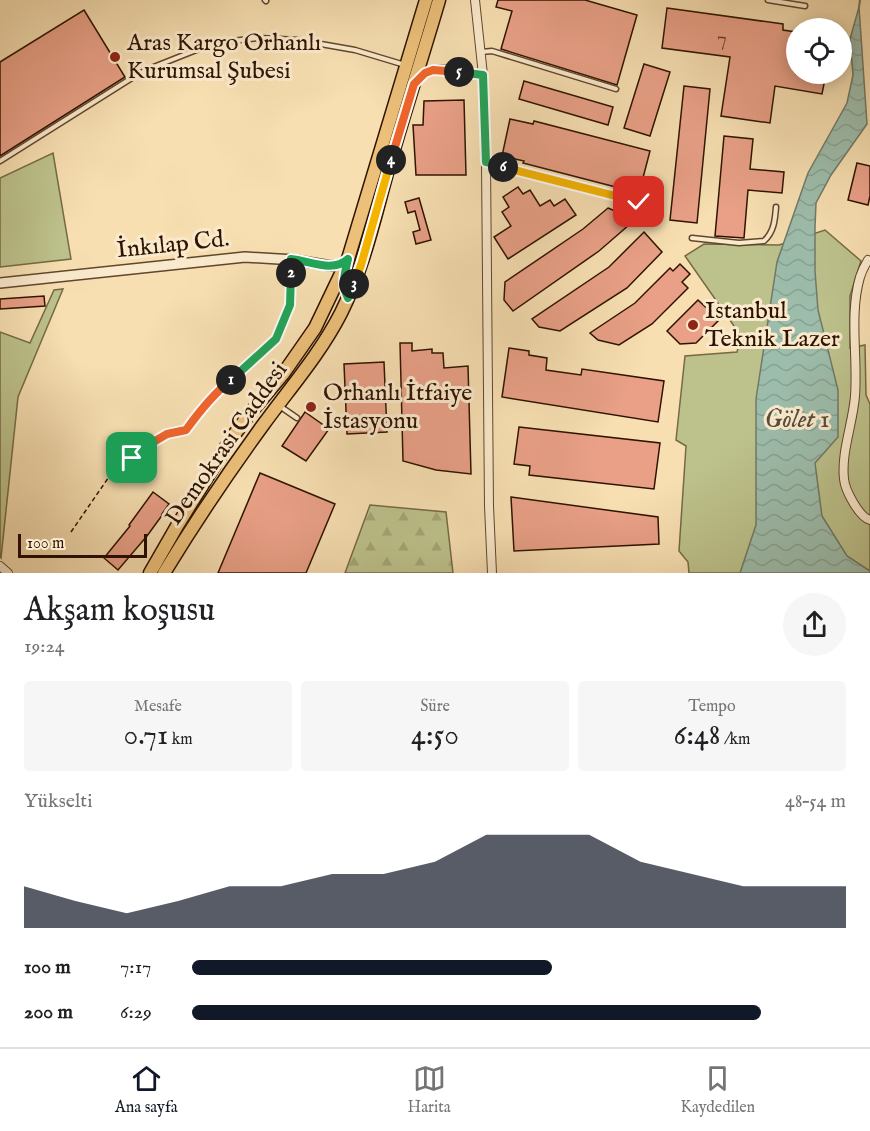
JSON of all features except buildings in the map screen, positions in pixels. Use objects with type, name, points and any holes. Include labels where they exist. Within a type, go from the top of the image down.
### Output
[{"type":"main road","name":"Demokrasi Caddesi","points":[[150,573],[229,442],[283,374],[315,328],[334,290],[348,259],[426,0]]},
{"type":"main road","name":"Demokrasi Caddesi","points":[[164,573],[201,513],[314,358],[348,298],[361,265],[439,0]]},
{"type":"main road","points":[[348,259],[344,277],[348,298]]},
{"type":"main road","points":[[255,407],[278,405]]},
{"type":"street","points":[[475,0],[483,75],[486,162],[486,350],[492,573]]},
{"type":"street","points":[[414,84],[425,73],[433,70],[483,75]]},
{"type":"street","points":[[486,162],[639,202],[653,214]]},
{"type":"street","name":"İnkılap Cd.","points":[[0,283],[245,257],[291,259],[331,266],[343,264],[348,259]]},
{"type":"street","points":[[870,261],[868,260],[860,275],[855,304],[855,396],[843,467],[844,482],[854,504],[866,519],[870,520]]},
{"type":"street","points":[[321,264],[333,272],[334,290]]},
{"type":"street","points":[[0,566],[8,573]]},
{"type":"lane","points":[[768,0],[805,6]]},
{"type":"lane","points":[[0,160],[135,76],[214,43],[259,38],[298,40],[355,50],[406,66]]},
{"type":"lane","points":[[480,52],[492,51],[616,89]]},
{"type":"lane","points":[[692,238],[740,243],[764,241],[773,229],[776,207]]},
{"type":"lane","points":[[278,405],[297,418]]},
{"type":"path","points":[[70,532],[113,471],[167,434],[186,430],[223,387],[276,339],[290,305],[291,259]]},
{"type":"green space","points":[[53,153],[71,259],[0,267],[0,178]]},
{"type":"green space","points":[[825,230],[861,261],[850,296],[850,348],[865,345],[866,395],[870,404],[870,573],[689,573],[688,562],[679,551],[686,446],[676,440],[685,356],[737,352],[741,336],[685,256],[704,244],[779,245]]},
{"type":"green space","points":[[63,289],[18,397],[1,558],[0,332],[30,343],[54,290]]},
{"type":"green space","points":[[370,505],[446,512],[453,573],[345,573]]},
{"type":"water","name":"Gölet 1","points":[[859,7],[867,124],[831,175],[816,203],[815,271],[818,310],[838,390],[838,437],[815,463],[822,516],[847,556],[870,573],[740,573],[756,525],[756,399],[777,262],[808,173],[847,103],[853,75],[852,32]]},
{"type":"waterway","points":[[859,7],[860,0]]},
{"type":"place","name":"Aras Kargo Orhanlı Kurumsal Şubesi","points":[[115,57]]},
{"type":"place","name":"Istanbul Teknik Lazer","points":[[693,325]]},
{"type":"place","name":"Orhanlı İtfaiye İstasyonu","points":[[311,407]]},
{"type":"route","points":[[132,458],[167,434],[186,430],[223,387],[276,339],[290,305],[291,259],[331,266],[343,264],[348,259],[344,277],[348,298],[361,265],[414,84],[425,73],[441,70],[483,75],[486,162],[639,202]]}]
